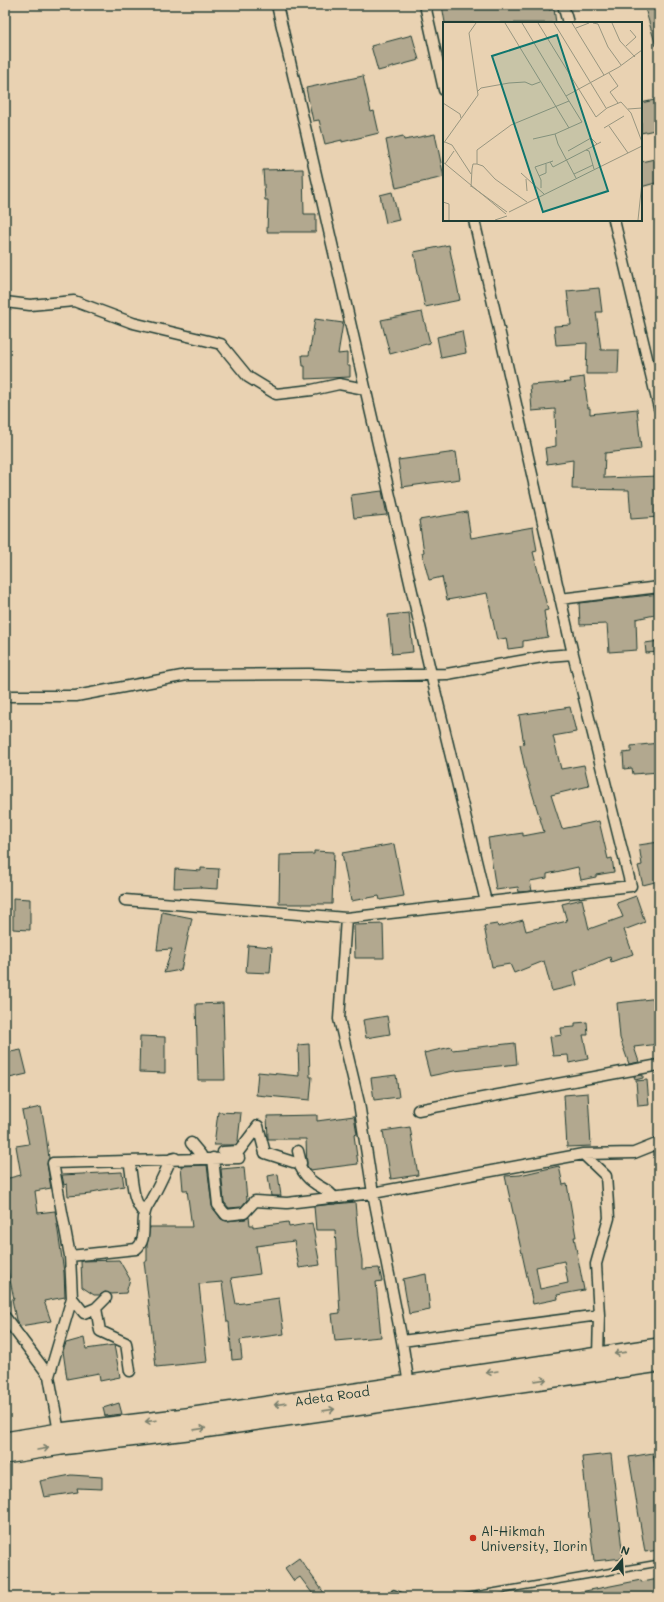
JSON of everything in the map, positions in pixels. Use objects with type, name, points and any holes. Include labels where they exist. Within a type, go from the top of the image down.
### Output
[{"type":"main road","name":"Adeta Road","points":[[5,1441],[59,1432],[194,1416],[659,1347]]},
{"type":"main road","name":"Adeta Road","points":[[5,1455],[61,1446],[196,1430],[659,1363]]},
{"type":"street","points":[[277,5],[430,674],[486,902]]},
{"type":"street","points":[[425,5],[443,86]]},
{"type":"street","points":[[563,5],[568,22]]},
{"type":"street","points":[[125,900],[346,918],[632,886],[573,654],[474,221]]},
{"type":"street","points":[[614,221],[659,408]]},
{"type":"street","points":[[5,302],[30,305],[74,301],[133,323],[221,344],[248,377],[276,394],[312,390],[339,384],[365,389]]},
{"type":"street","points":[[560,599],[659,587]]},
{"type":"street","points":[[5,696],[76,696],[187,675],[309,674],[363,676],[446,674],[548,656],[573,654]]},
{"type":"street","points":[[346,918],[339,1018],[359,1104],[372,1193],[402,1341],[409,1385]]},
{"type":"street","points":[[418,1110],[659,1065]]},
{"type":"street","points":[[171,1159],[201,1155],[222,1149],[239,1151],[258,1126],[265,1153],[301,1163]]},
{"type":"street","points":[[191,1143],[201,1155]]},
{"type":"street","points":[[213,1158],[218,1205],[226,1215],[244,1213],[255,1201],[287,1203],[372,1193],[583,1154],[634,1153],[659,1143]]},
{"type":"street","points":[[298,1152],[301,1163],[300,1166],[303,1173],[313,1183],[332,1193],[334,1198]]},
{"type":"street","points":[[583,1154],[606,1176],[609,1218],[596,1264],[599,1315],[598,1356]]},
{"type":"street","points":[[59,1432],[49,1376],[72,1298],[70,1256],[53,1163],[239,1158]]},
{"type":"street","points":[[70,1256],[136,1250],[143,1239],[144,1213],[171,1159]]},
{"type":"street","points":[[129,1161],[134,1192],[139,1207],[144,1213]]},
{"type":"street","points":[[72,1298],[84,1313],[96,1308],[106,1298]]},
{"type":"street","points":[[96,1308],[100,1331],[126,1343],[130,1370]]},
{"type":"street","points":[[402,1341],[599,1315]]},
{"type":"street","points":[[5,1317],[49,1376]]},
{"type":"lane","points":[[464,1597],[659,1563]]},
{"type":"lane","points":[[394,1594],[404,1597]]},
{"type":"building","points":[[442,5],[549,5],[549,10],[554,9],[556,22],[445,22]]},
{"type":"building","points":[[644,5],[659,5],[659,46],[656,46]]},
{"type":"building","points":[[412,35],[419,60],[378,71],[371,46]]},
{"type":"building","points":[[363,76],[371,112],[374,111],[379,133],[342,142],[342,140],[325,144],[319,120],[313,121],[306,88]]},
{"type":"building","points":[[659,99],[659,129],[642,133],[642,103]]},
{"type":"building","points":[[435,134],[443,177],[396,188],[386,140],[403,136],[404,140]]},
{"type":"building","points":[[659,158],[659,182],[642,187],[642,162]]},
{"type":"building","points":[[303,169],[304,214],[316,214],[316,232],[267,232],[268,200],[265,200],[263,170]]},
{"type":"building","points":[[392,192],[399,220],[386,223],[380,195]]},
{"type":"building","points":[[449,245],[460,300],[425,307],[414,252]]},
{"type":"building","points":[[599,288],[602,312],[596,312],[601,350],[619,350],[618,374],[586,374],[587,343],[556,345],[554,326],[571,325],[567,291]]},
{"type":"building","points":[[422,312],[430,343],[390,354],[381,320]]},
{"type":"building","points":[[315,319],[343,323],[338,354],[347,353],[347,366],[350,366],[350,377],[305,379],[305,366],[303,366],[302,355],[309,355]]},
{"type":"building","points":[[462,331],[466,353],[441,358],[437,337]]},
{"type":"building","points":[[584,377],[590,414],[637,409],[641,449],[605,453],[604,478],[659,476],[659,517],[631,519],[629,490],[572,489],[573,460],[547,464],[545,448],[556,446],[555,409],[532,411],[530,385],[571,382],[570,379]]},
{"type":"building","points":[[456,452],[460,479],[402,487],[398,460]]},
{"type":"building","points":[[382,491],[387,515],[354,518],[351,495]]},
{"type":"building","points":[[467,512],[471,538],[533,527],[537,551],[533,552],[548,610],[544,611],[548,637],[523,641],[523,647],[508,649],[506,638],[497,640],[487,593],[447,600],[442,577],[429,580],[422,553],[424,552],[419,520]]},
{"type":"building","points":[[659,594],[659,614],[636,619],[637,650],[609,652],[607,624],[580,625],[579,603]]},
{"type":"building","points":[[409,613],[413,652],[392,654],[388,615]]},
{"type":"building","points":[[659,641],[659,652],[646,653],[645,643]]},
{"type":"building","points":[[570,707],[576,732],[553,736],[561,769],[584,765],[589,786],[551,795],[562,829],[599,821],[608,859],[612,858],[614,872],[596,875],[596,877],[581,880],[578,867],[547,874],[547,878],[530,881],[532,891],[519,892],[518,887],[496,890],[488,838],[523,833],[523,836],[544,832],[525,769],[520,745],[524,744],[519,715]]},
{"type":"building","points":[[659,743],[659,772],[633,774],[632,768],[624,769],[623,753],[631,752],[631,746]]},
{"type":"building","points":[[659,842],[659,881],[643,885],[638,866],[642,865],[639,845]]},
{"type":"building","points":[[394,844],[404,896],[380,900],[379,896],[351,901],[342,853]]},
{"type":"building","points":[[314,851],[334,852],[332,904],[279,904],[280,855],[314,854]]},
{"type":"building","points":[[201,868],[219,869],[218,889],[201,887],[174,888],[175,869],[201,871]]},
{"type":"building","points":[[636,896],[645,922],[624,930],[633,954],[611,962],[610,957],[574,972],[577,985],[552,991],[544,961],[514,973],[510,964],[492,967],[484,926],[497,924],[498,927],[523,920],[526,931],[567,921],[562,904],[582,899],[589,929],[623,917],[617,903]]},
{"type":"building","points":[[13,898],[30,899],[30,930],[13,929]]},
{"type":"building","points":[[162,912],[192,918],[181,970],[164,973],[172,949],[157,950]]},
{"type":"building","points":[[383,924],[384,958],[355,958],[354,925]]},
{"type":"building","points":[[248,945],[272,947],[270,973],[246,972]]},
{"type":"building","points":[[659,998],[659,1044],[634,1047],[639,1062],[629,1064],[620,1038],[617,1003]]},
{"type":"building","points":[[223,1003],[225,1080],[198,1080],[196,1004]]},
{"type":"building","points":[[387,1016],[390,1034],[366,1038],[363,1020]]},
{"type":"building","points":[[587,1022],[588,1035],[583,1035],[588,1059],[569,1063],[568,1055],[553,1056],[550,1037],[562,1035],[561,1028],[575,1027],[575,1023]]},
{"type":"building","points":[[140,1036],[165,1037],[165,1073],[139,1072]]},
{"type":"building","points":[[515,1043],[517,1064],[454,1071],[430,1076],[424,1053],[451,1047],[452,1050]]},
{"type":"building","points":[[309,1044],[310,1077],[312,1077],[310,1100],[256,1095],[258,1072],[299,1076],[298,1045]]},
{"type":"building","points":[[21,1050],[27,1074],[5,1079],[5,1053]]},
{"type":"building","points":[[396,1075],[399,1097],[374,1100],[371,1078]]},
{"type":"building","points":[[643,1075],[643,1078],[635,1080],[634,1076]]},
{"type":"building","points":[[647,1080],[649,1105],[638,1106],[636,1081]]},
{"type":"building","points":[[588,1093],[591,1146],[567,1147],[564,1095]]},
{"type":"building","points":[[41,1107],[49,1158],[47,1164],[51,1188],[35,1191],[38,1213],[55,1211],[64,1272],[65,1297],[44,1301],[51,1321],[20,1326],[16,1320],[12,1299],[14,1299],[7,1266],[5,1266],[5,1179],[21,1175],[16,1146],[29,1144],[22,1111]]},
{"type":"building","points":[[218,1112],[241,1113],[238,1141],[236,1145],[214,1145]]},
{"type":"building","points":[[317,1115],[317,1121],[354,1116],[357,1134],[354,1135],[358,1164],[310,1170],[307,1166],[306,1139],[268,1139],[267,1116]]},
{"type":"building","points":[[410,1127],[418,1175],[391,1179],[383,1131]]},
{"type":"building","points":[[207,1165],[212,1206],[221,1219],[227,1221],[245,1219],[249,1217],[250,1225],[253,1225],[253,1227],[288,1222],[289,1227],[312,1223],[320,1265],[299,1268],[294,1241],[256,1246],[260,1274],[231,1278],[236,1304],[279,1298],[284,1334],[240,1340],[242,1359],[232,1360],[229,1322],[227,1322],[222,1282],[199,1284],[207,1362],[156,1367],[144,1261],[147,1261],[147,1245],[150,1227],[192,1227],[187,1190],[183,1190],[181,1166]]},
{"type":"building","points":[[559,1166],[563,1185],[567,1184],[576,1237],[574,1237],[584,1290],[557,1295],[558,1299],[533,1304],[505,1176],[520,1175]],"holes":[[[564,1261],[568,1283],[540,1289],[536,1267]]]},
{"type":"building","points":[[244,1167],[247,1200],[241,1207],[229,1208],[224,1202],[221,1169]]},
{"type":"building","points":[[122,1172],[124,1186],[92,1192],[92,1194],[68,1196],[67,1184],[64,1185],[62,1175]]},
{"type":"building","points":[[278,1174],[281,1196],[271,1196],[268,1176]]},
{"type":"building","points":[[355,1202],[362,1269],[379,1268],[382,1281],[376,1282],[381,1337],[335,1341],[332,1314],[340,1313],[335,1230],[316,1230],[314,1206]]},
{"type":"building","points":[[119,1260],[130,1279],[126,1293],[111,1294],[105,1292],[100,1295],[94,1295],[82,1287],[81,1261]]},
{"type":"building","points":[[426,1274],[430,1310],[409,1314],[403,1279]]},
{"type":"building","points":[[84,1338],[86,1349],[114,1345],[120,1377],[100,1381],[99,1373],[67,1379],[63,1351],[66,1343]]},
{"type":"building","points":[[119,1403],[122,1414],[105,1416],[103,1408]]},
{"type":"building","points":[[653,1453],[659,1492],[659,1550],[645,1552],[629,1457]]},
{"type":"building","points":[[611,1454],[623,1558],[594,1561],[582,1457]]},
{"type":"building","points":[[71,1475],[102,1477],[102,1489],[77,1488],[78,1492],[44,1497],[40,1481]]},
{"type":"building","points":[[299,1558],[327,1597],[315,1597],[300,1577],[294,1581],[285,1568]]},
{"type":"building","points":[[659,1579],[659,1597],[580,1597],[580,1592],[641,1580],[641,1582]]},
{"type":"place","name":"Al-Hikmah University, Ilorin","points":[[473,1538]]}]
